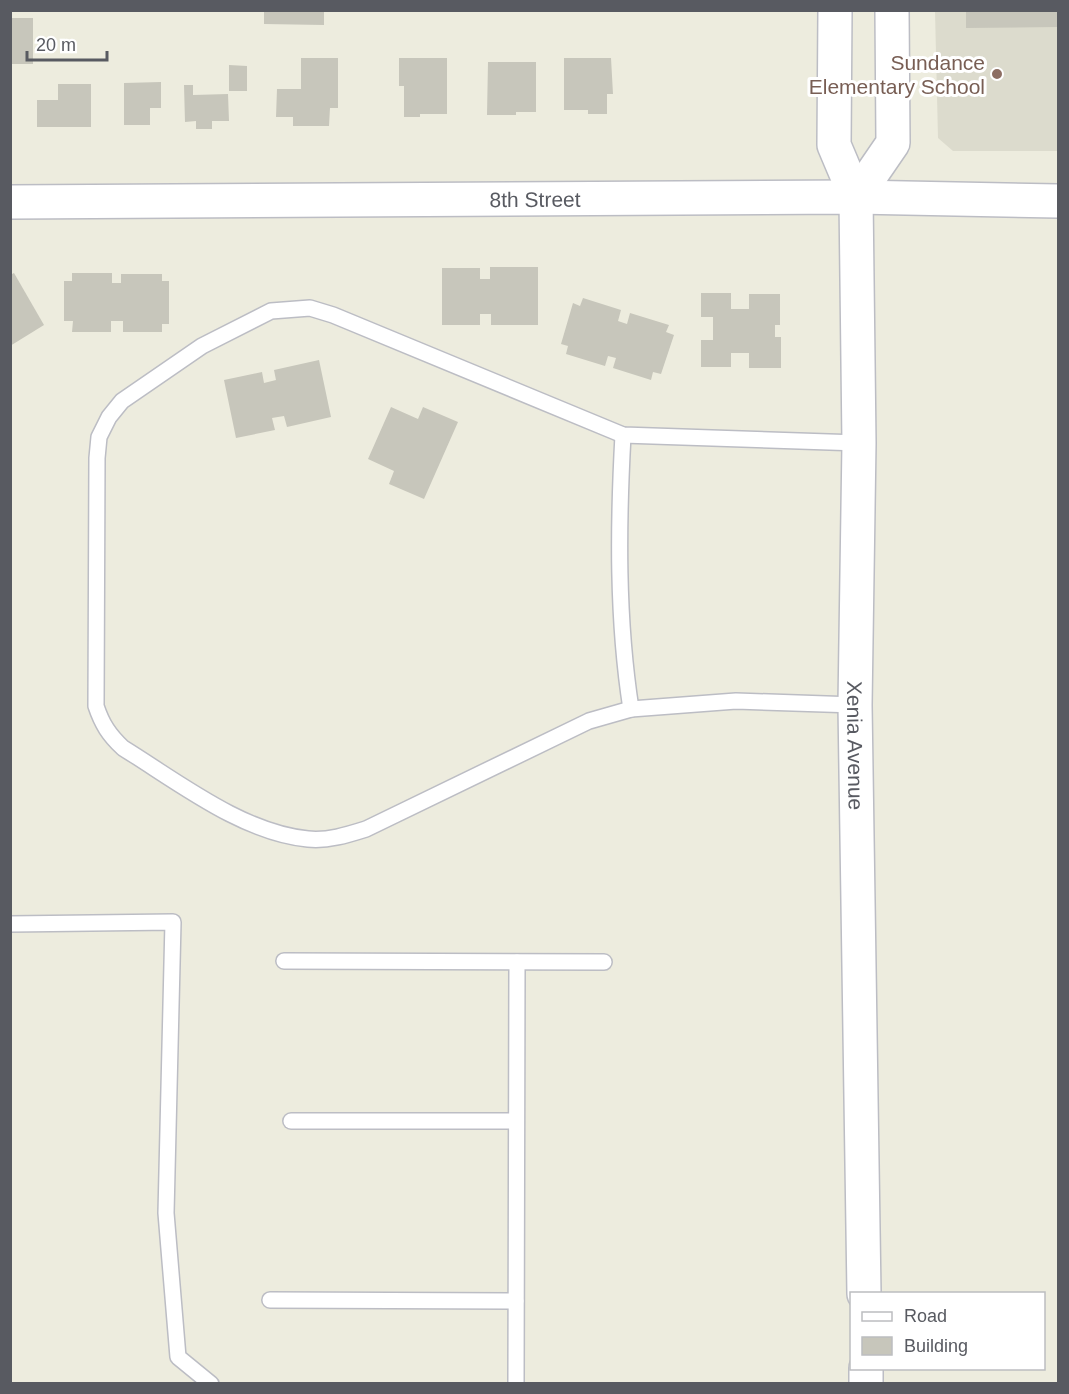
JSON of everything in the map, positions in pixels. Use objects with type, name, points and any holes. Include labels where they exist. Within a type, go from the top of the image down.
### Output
[{"type":"street","name":"Xenia Avenue","points":[[835,10],[834,145],[856,197],[860,443],[855,705],[864,1292]]},
{"type":"street","points":[[856,197],[893,143],[892,10]]},
{"type":"street","name":"8th Street","points":[[10,202],[856,197],[1059,201]]},
{"type":"lane","points":[[855,705],[736,701],[631,709],[589,722],[366,829],[339,837],[309,839],[270,832],[240,820],[133,754],[111,737],[102,723],[96,706],[97,458],[99,437],[109,417],[122,400],[202,346],[272,311],[310,308],[343,319],[623,435],[860,443]]},
{"type":"lane","points":[[623,435],[620,480],[620,596],[625,673],[631,709]]},
{"type":"lane","points":[[10,924],[173,922],[166,1213],[172,1290],[178,1357],[211,1383]]},
{"type":"lane","points":[[284,961],[604,962]]},
{"type":"lane","points":[[516,1383],[517,962]]},
{"type":"lane","points":[[291,1121],[516,1121]]},
{"type":"lane","points":[[270,1300],[516,1301]]},
{"type":"shaded area","name":"Sundance Elementary School","points":[[935,11],[1058,11],[1058,151],[953,151],[938,138]]},
{"type":"building","points":[[264,10],[324,10],[324,25],[264,24]]},
{"type":"building","points":[[966,10],[1058,10],[1058,27],[966,28]]},
{"type":"building","points":[[10,18],[33,18],[33,64],[10,64]]},
{"type":"building","points":[[301,58],[338,58],[338,108],[330,108],[329,126],[293,126],[293,117],[276,117],[277,89],[301,89]]},
{"type":"building","points":[[399,58],[447,58],[447,114],[420,114],[420,117],[404,117],[404,86],[399,86]]},
{"type":"building","points":[[564,58],[611,58],[613,94],[607,94],[607,114],[588,114],[588,110],[564,110]]},
{"type":"building","points":[[488,62],[536,62],[536,112],[487,115]]},
{"type":"building","points":[[229,65],[247,66],[247,91],[229,91]]},
{"type":"building","points":[[161,82],[161,108],[150,108],[150,125],[124,125],[124,83]]},
{"type":"building","points":[[58,84],[91,84],[91,127],[37,127],[37,100],[58,100]]},
{"type":"building","points":[[184,85],[193,85],[193,95],[228,94],[229,121],[212,121],[212,129],[196,129],[196,121],[185,122]]},
{"type":"building","points":[[490,267],[538,267],[538,325],[491,325],[491,314],[480,314],[480,325],[442,325],[442,268],[480,268],[480,279],[490,279]]},
{"type":"building","points":[[14,273],[44,325],[10,346],[10,275]]},
{"type":"building","points":[[72,273],[112,273],[112,283],[121,283],[121,274],[162,274],[162,281],[169,281],[169,324],[162,324],[162,332],[123,332],[123,321],[111,321],[111,332],[72,332],[73,321],[64,321],[64,281],[72,281]]},
{"type":"building","points":[[701,293],[731,293],[731,309],[749,309],[749,294],[780,294],[780,325],[775,325],[775,337],[781,337],[781,368],[749,368],[749,353],[731,353],[731,367],[701,367],[701,340],[713,340],[713,317],[701,317]]},
{"type":"building","points":[[583,298],[621,310],[618,321],[627,324],[630,313],[669,325],[666,332],[674,335],[661,374],[653,372],[651,380],[613,368],[616,358],[608,356],[605,366],[566,354],[568,346],[561,344],[573,303],[580,306]]},
{"type":"building","points":[[319,360],[331,417],[287,427],[284,416],[272,418],[275,430],[236,438],[224,380],[262,372],[264,383],[276,380],[274,370]]},
{"type":"building","points":[[391,407],[418,419],[423,407],[458,422],[424,499],[389,484],[394,471],[368,459]]},
{"type":"place","name":"Sundance Elementary School","points":[[997,74]]}]
